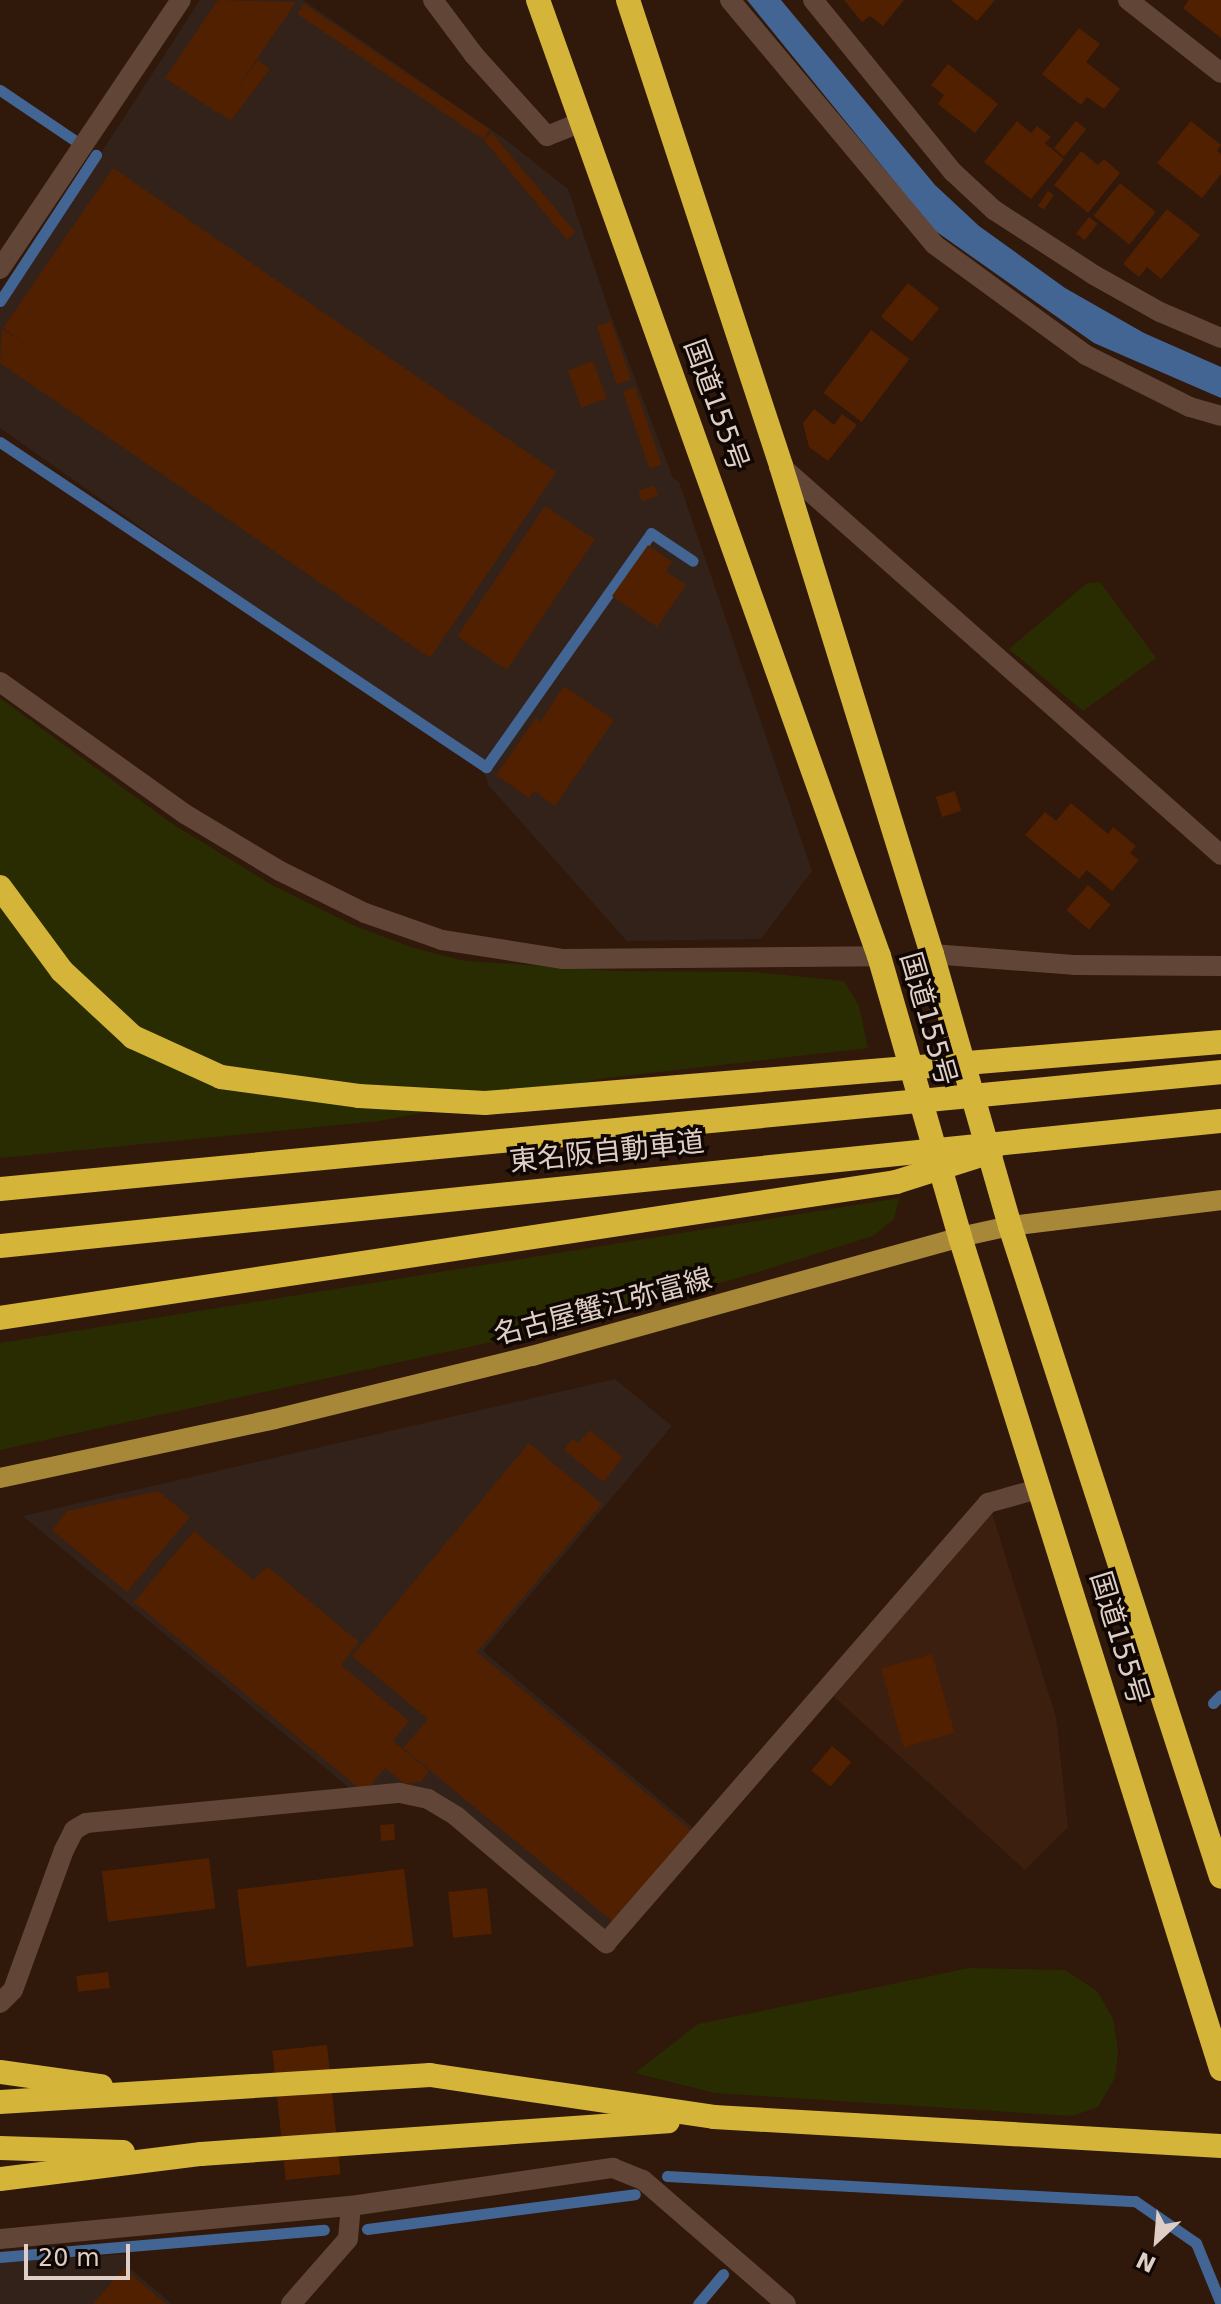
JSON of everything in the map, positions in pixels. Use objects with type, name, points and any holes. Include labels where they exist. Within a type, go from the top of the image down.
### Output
[{"type":"highway","name":"国道155号","points":[[538,0],[579,123],[714,487],[879,956],[960,1237],[1221,2069]]},
{"type":"highway","name":"国道155号","points":[[628,0],[781,466],[932,954],[1010,1226],[1221,1877]]},
{"type":"highway","points":[[0,887],[62,971],[133,1037],[221,1077],[359,1096],[485,1103],[1221,1042]]},
{"type":"highway","name":"東名阪自動車道","points":[[0,1189],[872,1103],[1221,1072]]},
{"type":"highway","name":"東名阪自動車道","points":[[0,1246],[1221,1121]]},
{"type":"highway","points":[[0,1318],[896,1182],[1027,1139]]},
{"type":"highway","points":[[0,2072],[91,2086],[189,2092]]},
{"type":"highway","points":[[0,2102],[430,2075],[714,2117],[1221,2146]]},
{"type":"highway","points":[[0,2179],[201,2154],[714,2117]]},
{"type":"highway","points":[[0,2148],[201,2154]]},
{"type":"main road","name":"名古屋蟹江弥富線","points":[[0,1478],[275,1419],[532,1356],[960,1237],[1010,1226],[1221,1200]]},
{"type":"street","points":[[0,269],[181,0]]},
{"type":"street","points":[[433,0],[474,55],[547,136],[579,123]]},
{"type":"street","points":[[730,0],[935,245],[1086,355],[1190,407],[1221,416]]},
{"type":"street","points":[[813,0],[953,172],[994,210],[1094,275],[1160,312],[1221,338]]},
{"type":"street","points":[[1128,0],[1221,73]]},
{"type":"street","points":[[781,466],[1221,855]]},
{"type":"street","points":[[0,682],[185,814],[280,871],[365,913],[442,940],[564,959],[879,956]]},
{"type":"street","points":[[932,954],[1074,965],[1221,966]]},
{"type":"street","points":[[0,2003],[13,1990],[64,1850],[74,1830],[86,1823],[400,1793],[428,1799],[456,1816],[606,1943],[988,1503],[1041,1488]]},
{"type":"street","points":[[0,2239],[351,2206],[613,2168],[643,2180],[786,2304]]},
{"type":"street","points":[[291,2304],[348,2239],[351,2206]]},
{"type":"shaded area","points":[[200,0],[303,0],[506,140],[568,189],[610,313],[673,478],[679,482],[812,871],[761,939],[627,941],[489,786],[482,768],[0,428],[0,309]]},
{"type":"shaded area","points":[[615,1379],[672,1426],[483,1651],[697,1831],[611,1935],[462,1810],[353,1791],[23,1516]]},
{"type":"shaded area","points":[[991,1510],[1056,1717],[1068,1827],[1025,1870],[832,1695]]},
{"type":"shaded area","points":[[125,2254],[126,2265],[172,2304],[0,2304],[0,2263]]},
{"type":"green space","points":[[1100,582],[1156,658],[1083,711],[1009,649],[1087,583]]},
{"type":"green space","points":[[0,698],[171,823],[272,885],[355,926],[414,948],[465,961],[615,971],[755,972],[844,981],[859,1006],[868,1048],[606,1078],[379,1121],[0,1158]]},
{"type":"green space","points":[[899,1198],[894,1219],[873,1236],[745,1276],[528,1334],[0,1450],[0,1343]]},
{"type":"green space","points":[[970,1968],[1065,1970],[1097,1991],[1113,2019],[1118,2050],[1115,2078],[1098,2107],[1072,2116],[715,2093],[635,2073],[698,2024]]},
{"type":"water","points":[[747,0],[781,0],[935,185],[979,226],[1065,288],[1144,333],[1221,367],[1221,398],[1094,343],[934,230]]},
{"type":"building","points":[[218,0],[296,2],[219,114],[165,78]]},
{"type":"building","points":[[844,0],[904,0],[883,26],[870,16],[862,22]]},
{"type":"building","points":[[951,0],[995,0],[977,21]]},
{"type":"building","points":[[1189,0],[1221,0],[1221,38],[1183,8]]},
{"type":"building","points":[[304,4],[490,129],[483,139],[297,14]]},
{"type":"building","points":[[1079,28],[1100,44],[1086,62],[1120,89],[1104,109],[1087,97],[1081,105],[1042,74]]},
{"type":"building","points":[[258,60],[270,69],[231,121],[219,112]]},
{"type":"building","points":[[948,64],[998,104],[975,133],[938,104],[944,95],[931,85]]},
{"type":"building","points":[[1017,121],[1031,133],[1037,126],[1051,137],[1045,143],[1064,159],[1031,199],[984,162]]},
{"type":"building","points":[[1076,121],[1086,129],[1064,156],[1054,148]]},
{"type":"building","points":[[1191,121],[1221,145],[1217,151],[1221,154],[1221,174],[1202,198],[1157,163]]},
{"type":"building","points":[[492,133],[576,233],[567,240],[484,140]]},
{"type":"building","points":[[1081,151],[1098,165],[1104,159],[1120,173],[1088,213],[1054,185]]},
{"type":"building","points":[[113,168],[556,472],[430,658],[0,363],[2,329],[29,346],[3,328]]},
{"type":"building","points":[[1120,183],[1156,212],[1129,245],[1094,216]]},
{"type":"building","points":[[1048,191],[1054,195],[1044,210],[1038,206]]},
{"type":"building","points":[[1167,209],[1200,235],[1161,279],[1147,267],[1139,277],[1123,264]]},
{"type":"building","points":[[1089,217],[1098,224],[1085,240],[1076,234]]},
{"type":"building","points":[[908,283],[939,308],[912,342],[881,316]]},
{"type":"building","points":[[611,321],[631,380],[617,385],[597,326]]},
{"type":"building","points":[[871,330],[909,359],[862,422],[823,393]]},
{"type":"building","points":[[593,361],[607,399],[581,408],[568,370]]},
{"type":"building","points":[[635,387],[662,465],[649,469],[623,391]]},
{"type":"building","points":[[814,409],[834,425],[842,414],[857,425],[828,461],[809,447],[803,423]]},
{"type":"building","points":[[654,485],[658,495],[642,502],[638,491]]},
{"type":"building","points":[[545,506],[595,540],[507,670],[457,636]]},
{"type":"building","points":[[648,545],[672,562],[666,571],[686,585],[657,627],[612,596]]},
{"type":"building","points":[[564,686],[614,720],[555,806],[534,791],[529,798],[496,775],[536,718],[540,722]]},
{"type":"building","points":[[955,791],[961,811],[942,817],[936,797]]},
{"type":"building","points":[[1071,803],[1108,834],[1113,827],[1136,846],[1130,853],[1139,860],[1112,891],[1087,870],[1079,879],[1025,835],[1045,812],[1056,821]]},
{"type":"building","points":[[1088,885],[1111,905],[1089,930],[1066,910]]},
{"type":"building","points":[[590,1430],[623,1458],[603,1482],[564,1450],[572,1439],[578,1443]]},
{"type":"building","points":[[529,1443],[602,1504],[477,1652],[694,1833],[617,1925],[403,1748],[428,1719],[352,1656]]},
{"type":"building","points":[[158,1491],[190,1517],[127,1592],[52,1530],[67,1511]]},
{"type":"building","points":[[194,1531],[254,1580],[267,1566],[359,1642],[341,1665],[409,1721],[393,1741],[429,1771],[421,1782],[405,1784],[385,1768],[371,1785],[360,1789],[134,1602]]},
{"type":"building","points":[[932,1654],[955,1733],[904,1747],[881,1669]]},
{"type":"building","points":[[832,1746],[851,1762],[831,1787],[811,1771]]},
{"type":"building","points":[[394,1824],[395,1840],[381,1841],[380,1825]]},
{"type":"building","points":[[209,1858],[215,1909],[108,1922],[102,1871]]},
{"type":"building","points":[[404,1869],[414,1946],[247,1967],[237,1889]]},
{"type":"building","points":[[487,1888],[492,1934],[453,1938],[448,1892]]},
{"type":"building","points":[[108,1972],[110,1988],[78,1992],[76,1976]]},
{"type":"building","points":[[327,2045],[341,2174],[286,2180],[272,2051]]},
{"type":"building","points":[[124,2268],[166,2304],[93,2304]]},
{"type":"waterway","points":[[0,90],[74,140]]},
{"type":"waterway","points":[[0,301],[96,155]]},
{"type":"waterway","points":[[0,442],[486,767],[651,533],[693,561]]},
{"type":"waterway","points":[[1213,1703],[1221,1695]]},
{"type":"waterway","points":[[667,2176],[1135,2201],[1196,2243],[1221,2304]]},
{"type":"waterway","points":[[367,2229],[635,2194]]},
{"type":"waterway","points":[[0,2257],[324,2230]]},
{"type":"waterway","points":[[698,2304],[723,2274]]}]
